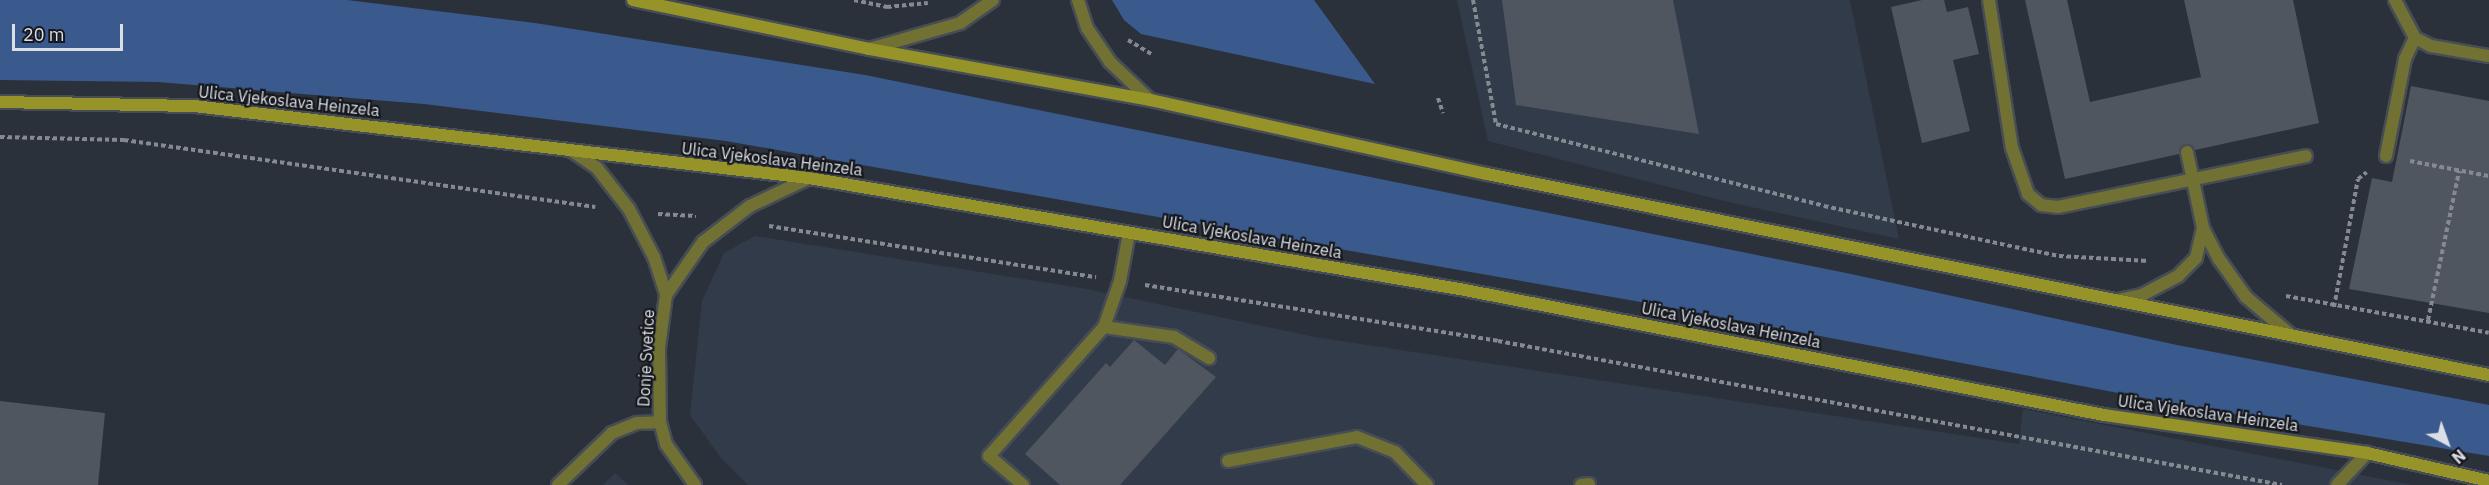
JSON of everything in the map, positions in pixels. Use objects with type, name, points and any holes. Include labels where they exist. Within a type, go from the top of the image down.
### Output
[{"type":"main road","points":[[633,0],[870,49],[1150,100],[1487,174],[2489,375]]},
{"type":"main road","name":"Ulica Vjekoslava Heinzela","points":[[0,102],[194,106],[808,178],[1465,290],[2104,415],[2367,453],[2489,481]]},
{"type":"street","points":[[870,49],[960,23],[993,0]]},
{"type":"street","points":[[1077,0],[1087,28],[1110,62],[1150,100]]},
{"type":"street","points":[[1989,0],[2012,148],[2028,194],[2041,205],[2058,207],[2306,156]]},
{"type":"street","points":[[2395,0],[2415,38],[2431,46],[2489,56]]},
{"type":"street","points":[[2386,156],[2405,59],[2415,38]]},
{"type":"street","points":[[572,151],[597,168],[629,209],[654,257],[666,295]]},
{"type":"street","points":[[2187,152],[2203,228],[2225,269],[2246,297],[2291,336]]},
{"type":"street","points":[[666,295],[703,242],[750,206],[808,178]]},
{"type":"street","points":[[2117,300],[2142,295],[2165,285],[2196,258],[2203,228]]},
{"type":"street","points":[[1023,485],[989,456],[1104,327],[1120,281],[1129,233]]},
{"type":"street","name":"Donje Svetice","points":[[666,295],[659,348],[660,422],[666,444],[695,485]]},
{"type":"street","points":[[1104,327],[1174,337],[1209,358]]},
{"type":"street","points":[[558,485],[612,433],[637,423],[660,422]]},
{"type":"street","points":[[1228,461],[1357,436],[1395,452],[1427,485]]},
{"type":"street","points":[[2337,485],[2367,453]]},
{"type":"path","points":[[854,0],[887,7],[935,3]]},
{"type":"path","points":[[1473,0],[1496,124],[1824,206],[2059,256],[2190,264]]},
{"type":"path","points":[[1438,98],[1443,113]]},
{"type":"path","points":[[0,137],[124,140],[607,208]]},
{"type":"path","points":[[2334,307],[2358,179],[2386,156],[2489,176]]},
{"type":"path","points":[[2428,320],[2459,171]]},
{"type":"path","points":[[649,213],[708,217]]},
{"type":"path","points":[[759,224],[1498,341],[2282,485]]},
{"type":"path","points":[[2278,293],[2334,307],[2428,320],[2489,333]]},
{"type":"shaded area","points":[[0,0],[347,0],[535,23],[865,75],[1851,274],[2177,345],[2489,405],[2489,456],[2176,404],[1658,305],[726,141],[424,104],[158,82],[0,80]]},
{"type":"shaded area","points":[[1112,0],[1314,0],[1375,84],[1141,34],[1124,20]]},
{"type":"shaded area","points":[[1457,0],[1850,0],[1899,239],[1728,202],[1488,141]]},
{"type":"shaded area","points":[[755,236],[1087,289],[1315,337],[2019,444],[2023,409],[2413,485],[748,485],[721,458],[690,415],[702,301],[724,253]]},
{"type":"shaded area","points":[[615,473],[628,485],[603,485]]},
{"type":"building","points":[[1502,0],[1673,0],[1699,134],[1516,105]]},
{"type":"building","points":[[1922,0],[1944,0],[1947,12],[1968,7],[1979,54],[1953,60],[1970,131],[1922,143],[1891,7]]},
{"type":"building","points":[[2025,0],[2067,0],[2090,102],[2201,77],[2184,0],[2293,0],[2319,123],[2195,150],[2185,144],[2179,154],[2065,179]]},
{"type":"building","points":[[2411,86],[2489,101],[2489,313],[2349,289],[2372,178],[2392,182]]},
{"type":"building","points":[[1134,340],[1165,365],[1178,349],[1216,377],[1120,485],[1060,485],[1025,454],[1106,363],[1110,367]]},
{"type":"building","points":[[0,401],[105,413],[98,485],[0,485]]}]
